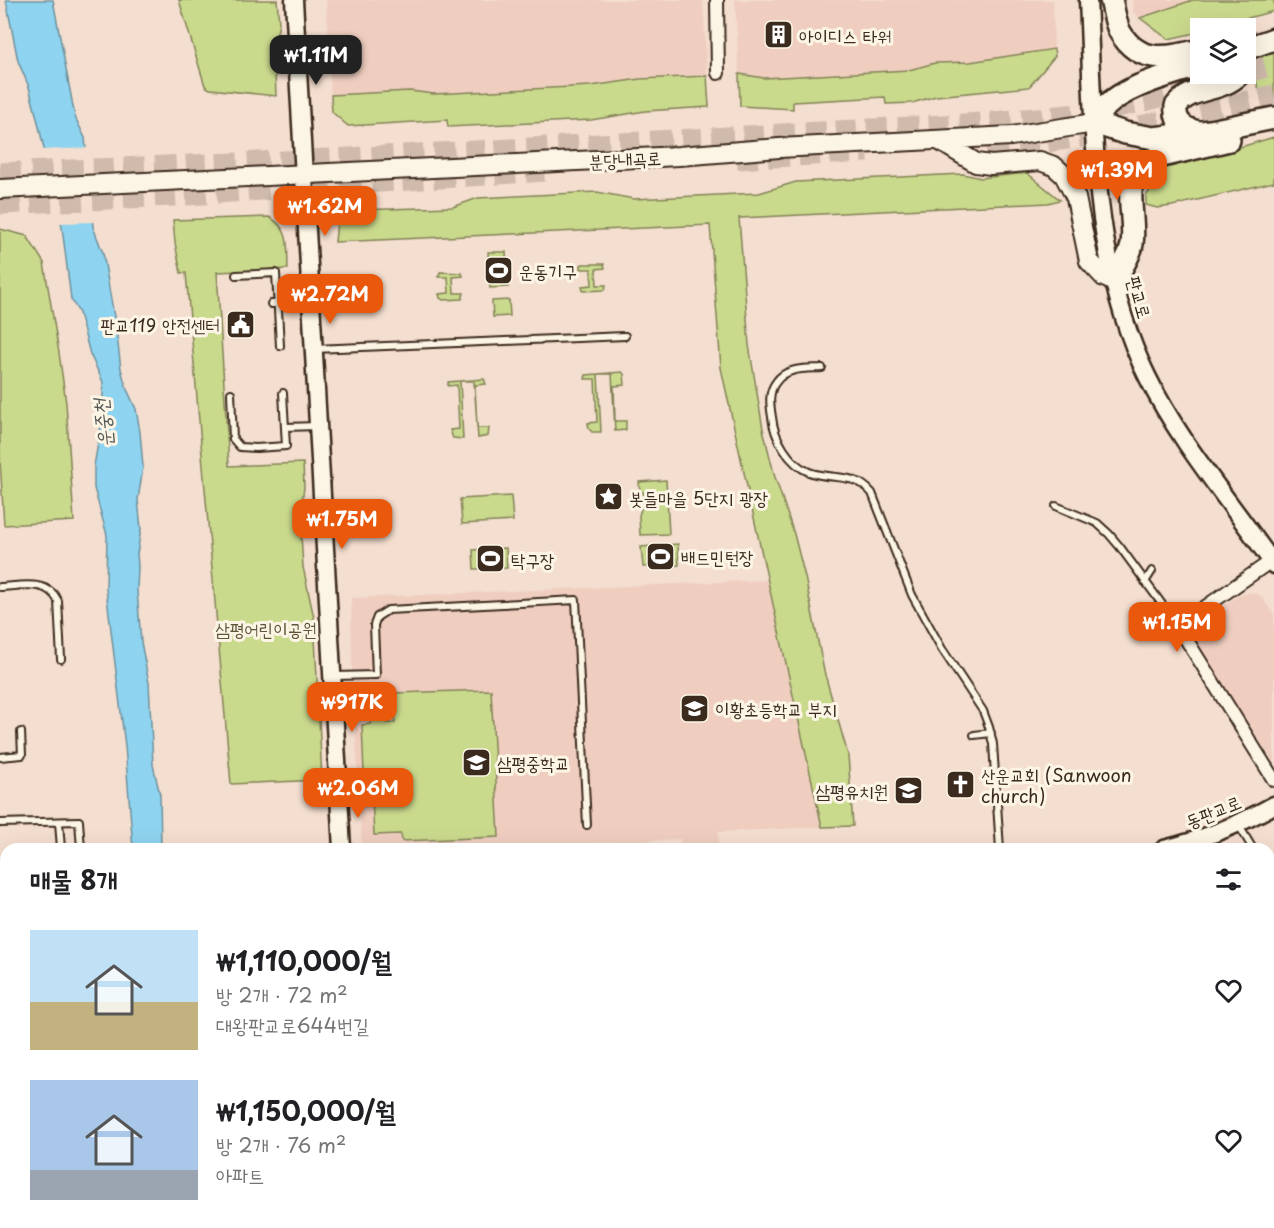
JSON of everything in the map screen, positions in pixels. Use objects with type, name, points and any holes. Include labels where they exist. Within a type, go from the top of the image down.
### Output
[{"type":"highway","points":[[1111,0],[1119,30],[1130,44],[1146,55],[1161,57],[1190,52]]},
{"type":"highway","points":[[1256,42],[1274,31]]},
{"type":"highway","points":[[1190,68],[1150,82],[1118,97],[1104,107],[1094,123],[1125,133],[1154,138],[1274,118]]},
{"type":"highway","points":[[1199,132],[1186,128],[1179,122],[1176,116],[1176,106],[1186,97],[1224,84]]},
{"type":"highway","points":[[1115,282],[1131,248],[1133,229],[1130,187],[1140,169],[1158,157],[1274,129]]},
{"type":"main road","name":"분당내곡로","points":[[8,188],[680,156],[779,148],[940,141],[1011,136],[1094,123]]},
{"type":"main road","points":[[940,141],[976,163],[990,165],[1040,161],[1054,166],[1064,176],[1076,198],[1089,261],[1104,277],[1115,282]]},
{"type":"street","points":[[294,0],[342,843]]},
{"type":"street","points":[[717,0],[718,73]]},
{"type":"street","name":"판교로","points":[[1088,0],[1100,214],[1115,282],[1135,347],[1158,398],[1194,454],[1273,562]]},
{"type":"street","points":[[1273,562],[1178,627],[1274,780]]},
{"type":"street","name":"동판교로","points":[[1187,843],[1237,824],[1274,805]]},
{"type":"lane","points":[[236,275],[276,273],[275,304],[280,346]]},
{"type":"lane","points":[[275,304],[311,303]]},
{"type":"lane","points":[[314,349],[625,336]]},
{"type":"lane","points":[[822,368],[790,371],[781,375],[774,384],[771,406],[776,435],[795,462],[808,472],[853,479],[866,486],[872,494],[912,595],[942,649],[983,711],[993,744],[1000,843]]},
{"type":"lane","points":[[231,393],[233,435],[237,445],[247,448],[286,446],[283,393]]},
{"type":"lane","points":[[285,427],[318,426]]},
{"type":"lane","points":[[1056,506],[1097,524],[1103,529],[1120,547],[1178,627]]},
{"type":"lane","points":[[1144,582],[1152,571]]},
{"type":"lane","points":[[0,587],[38,586],[50,590],[55,595],[58,602],[61,659]]},
{"type":"lane","points":[[331,676],[376,675],[374,625],[377,617],[388,610],[576,600],[587,825]]},
{"type":"lane","points":[[0,757],[22,756],[21,732]]},
{"type":"lane","points":[[974,735],[991,733]]},
{"type":"lane","points":[[0,823],[80,821],[81,843]]},
{"type":"lane","points":[[59,822],[61,843]]},
{"type":"lane","points":[[1237,824],[1250,843]]},
{"type":"shaded area","points":[[326,0],[703,0],[707,76],[640,79],[591,86],[434,94],[410,91],[331,95]]},
{"type":"shaded area","points":[[735,0],[1053,0],[1054,49],[970,62],[935,63],[909,70],[764,78],[739,74]]},
{"type":"shaded area","points":[[1132,0],[1193,0],[1140,18],[1133,12]]},
{"type":"shaded area","points":[[769,580],[822,827],[718,832],[719,843],[680,843],[680,839],[602,843],[362,843],[352,670],[351,598]]},
{"type":"shaded area","points":[[1248,593],[1261,596],[1274,615],[1274,763],[1192,637],[1194,628],[1202,620],[1240,595]]},
{"type":"green space","points":[[179,0],[277,0],[279,23],[274,49],[276,96],[210,89],[205,86]]},
{"type":"green space","points":[[1193,0],[1274,0],[1274,11],[1248,18],[1190,18],[1190,34],[1168,39],[1140,18]]},
{"type":"green space","points":[[1274,47],[1274,105],[1266,99],[1257,84],[1257,68],[1266,53]]},
{"type":"green space","points":[[1054,49],[1055,56],[1029,87],[936,96],[912,103],[886,104],[885,97],[793,102],[793,109],[740,106],[739,74],[764,78],[909,70],[935,63],[970,62]]},
{"type":"green space","points":[[707,76],[709,107],[645,111],[591,120],[448,127],[447,120],[348,126],[332,112],[331,95],[410,91],[434,94],[591,86],[640,79]]},
{"type":"green space","points":[[1274,137],[1274,182],[1172,206],[1157,208],[1146,205],[1146,196],[1169,162],[1244,146]]},
{"type":"green space","points":[[1027,173],[1060,200],[1048,203],[739,218],[749,345],[763,429],[774,474],[794,534],[824,671],[848,755],[853,826],[822,827],[721,368],[710,225],[335,242],[337,222],[347,213],[356,210],[453,207],[478,198],[597,192],[634,199],[759,193],[796,182],[963,174],[981,178]]},
{"type":"green space","name":"삼평어린이공원","points":[[269,217],[281,227],[284,233],[288,269],[217,272],[229,466],[303,463],[304,487],[300,518],[303,567],[314,618],[322,780],[231,784],[186,273],[181,273],[173,220]]},
{"type":"green space","points":[[0,229],[27,236],[44,263],[66,403],[74,521],[4,525],[0,460]]},
{"type":"green space","name":"운동기구","points":[[488,252],[506,252],[508,287],[490,288]]},
{"type":"green space","points":[[583,264],[604,264],[605,268],[596,269],[597,285],[606,285],[605,290],[583,291],[582,286],[592,285],[591,269],[581,269]]},
{"type":"green space","points":[[440,272],[462,273],[463,276],[453,277],[454,293],[464,293],[462,299],[443,300],[440,298],[439,294],[449,293],[448,277],[438,277]]},
{"type":"green space","name":"운동기구","points":[[509,300],[510,316],[493,317],[492,301]]},
{"type":"green space","points":[[622,372],[624,374],[625,385],[614,386],[615,421],[626,421],[626,430],[615,431],[612,374],[598,374]]},
{"type":"green space","points":[[598,374],[601,432],[592,432],[589,429],[588,423],[597,422],[595,379],[585,379],[586,375]]},
{"type":"green space","points":[[484,379],[486,384],[475,385],[476,415],[474,381],[460,381]]},
{"type":"green space","points":[[460,381],[463,439],[453,438],[450,430],[459,429],[457,385],[448,386],[448,382]]},
{"type":"green space","points":[[477,428],[489,428],[488,436],[478,438]]},
{"type":"green space","points":[[666,480],[669,534],[640,535],[639,515],[644,501],[639,482]]},
{"type":"green space","points":[[511,496],[513,521],[462,524],[460,499]]},
{"type":"green space","name":"배드민턴장","points":[[678,544],[679,565],[643,567],[641,547]]},
{"type":"green space","name":"탁구장","points":[[506,548],[507,568],[474,569],[473,550]]},
{"type":"green space","points":[[491,690],[499,837],[402,841],[401,834],[374,835],[371,778],[364,773],[362,725],[370,724],[373,719],[379,717],[386,723],[395,723],[394,693]]},
{"type":"water","name":"운중천","points":[[6,0],[53,0],[75,117],[85,138],[93,227],[103,253],[121,369],[136,409],[140,432],[143,467],[138,500],[141,529],[137,554],[137,590],[141,642],[149,683],[153,765],[160,795],[161,843],[133,843],[125,746],[106,589],[107,535],[94,488],[94,466],[103,415],[103,382],[90,354],[79,313],[71,299],[62,227],[29,87],[18,61]]},
{"type":"pier","points":[[89,148],[96,222],[58,223],[41,150]]},
{"type":"tunnel","points":[[1256,70],[1274,65]]},
{"type":"tunnel","points":[[0,173],[330,159],[982,123],[1089,113],[1149,100],[1202,85]]},
{"type":"tunnel","points":[[986,146],[1040,143],[1110,133],[1274,95]]},
{"type":"tunnel","points":[[737,159],[868,152]]},
{"type":"tunnel","points":[[0,204],[173,196],[544,171]]},
{"type":"place","name":"아이디스 타워","points":[[778,35]]},
{"type":"place","name":"운동기구","points":[[498,270]]},
{"type":"place","name":"판교119 안전센터","points":[[241,324]]},
{"type":"place","name":"봇들마을 5단지 광장","points":[[608,497]]},
{"type":"place","name":"배드민턴장","points":[[660,556]]},
{"type":"place","name":"탁구장","points":[[490,559]]},
{"type":"place","name":"이황초등학교 부지","points":[[694,708]]},
{"type":"place","name":"삼평중학교","points":[[476,762]]},
{"type":"place","name":"산운교회 (Sanwoon church)","points":[[960,784]]},
{"type":"place","name":"삼평유치원","points":[[909,790]]}]
